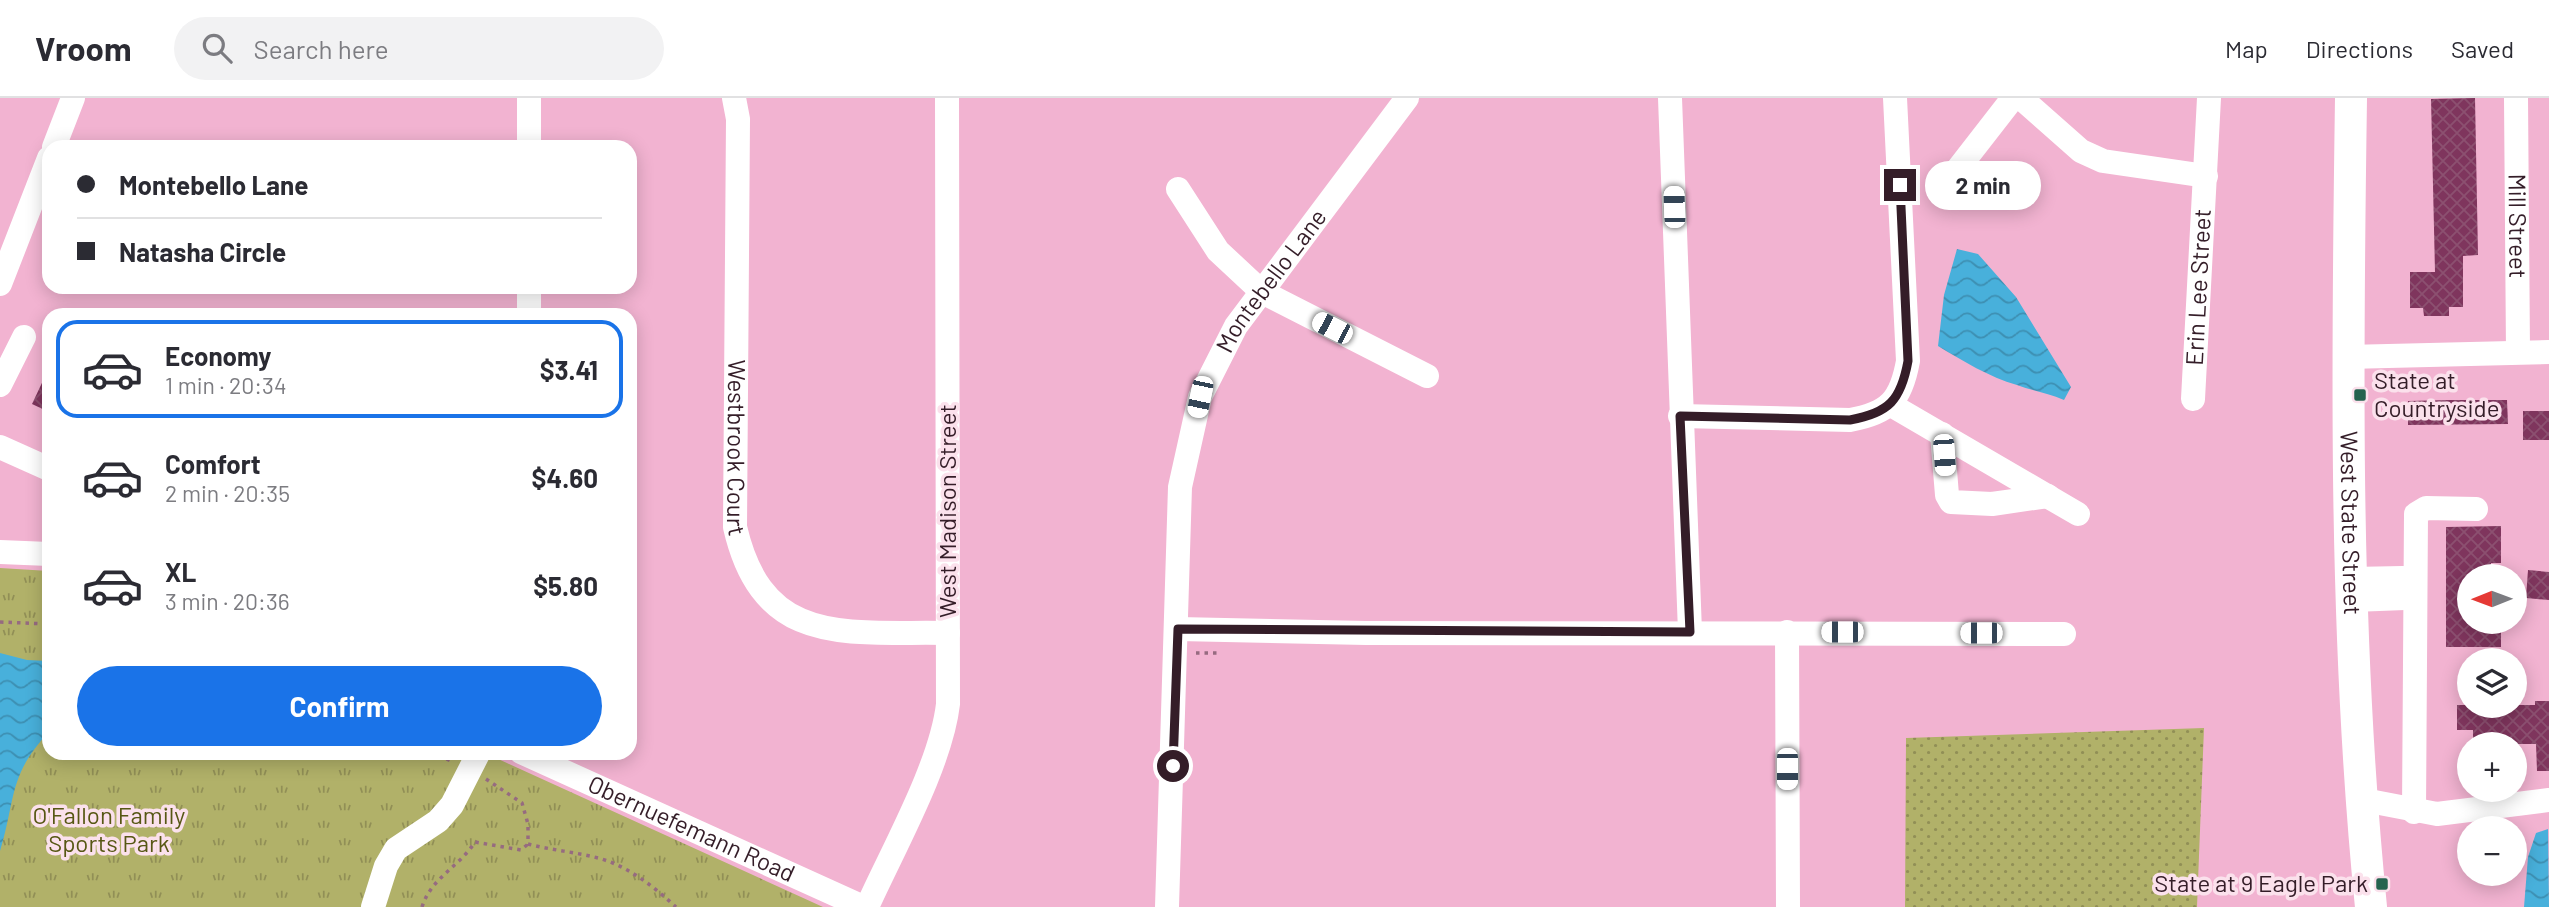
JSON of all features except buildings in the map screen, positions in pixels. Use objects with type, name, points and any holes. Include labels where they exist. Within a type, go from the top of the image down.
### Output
[{"type":"main road","name":"West State Street","points":[[2351,98],[2347,357],[2353,589],[2371,907]]},
{"type":"street","points":[[57,140],[73,98]]},
{"type":"street","points":[[529,98],[529,140]]},
{"type":"street","name":"Westbrook Court","points":[[734,98],[738,119],[735,527],[743,561],[760,592],[782,611],[808,625],[837,630],[948,633]]},
{"type":"street","name":"West Madison Street","points":[[865,907],[945,729],[948,633],[947,98]]},
{"type":"street","name":"Montebello Lane","points":[[1167,907],[1181,487],[1200,397],[1236,326],[1407,98]]},
{"type":"street","points":[[1670,98],[1690,632]]},
{"type":"street","points":[[1680,416],[1850,420],[1872,416],[1891,405],[1903,385],[1908,361],[1895,98]]},
{"type":"street","points":[[1943,188],[2013,98]]},
{"type":"street","points":[[2021,98],[2046,106],[2081,151],[2102,161],[2206,176]]},
{"type":"street","name":"Erin Lee Street","points":[[2193,399],[2209,98]]},
{"type":"street","name":"Mill Street","points":[[2516,98],[2518,352]]},
{"type":"street","points":[[0,284],[42,177]]},
{"type":"street","points":[[1178,189],[1218,251],[1262,292],[1427,376]]},
{"type":"street","points":[[0,385],[24,337]]},
{"type":"street","points":[[2347,357],[2549,352]]},
{"type":"street","points":[[1891,405],[2078,514]]},
{"type":"street","points":[[1942,434],[1947,495],[1951,502],[1992,504],[2048,496]]},
{"type":"street","points":[[0,447],[42,466]]},
{"type":"street","points":[[2414,812],[2416,514],[2419,510],[2476,509]]},
{"type":"street","points":[[0,552],[42,554]]},
{"type":"street","points":[[2353,589],[2403,578],[2414,592]]},
{"type":"street","points":[[1178,629],[2064,634]]},
{"type":"street","points":[[1787,632],[1787,907]]},
{"type":"street","name":"Obernuefemann Road","points":[[539,760],[865,907]]},
{"type":"street","points":[[373,907],[386,866],[396,849],[438,821],[452,805],[475,762]]},
{"type":"street","points":[[2364,800],[2414,812],[2437,814],[2549,800]]},
{"type":"path","points":[[0,622],[42,624]]},
{"type":"path","points":[[422,907],[430,888],[442,875],[459,864],[475,842],[521,850],[528,844],[528,824],[522,803],[475,762]]},
{"type":"path","points":[[528,844],[600,858],[624,868],[650,884],[676,907]]},
{"type":"green space","name":"O'Fallon Family Sports Park","points":[[0,568],[42,571],[42,760],[500,760],[823,907],[0,907]]},
{"type":"green space","points":[[2204,728],[2197,907],[1905,907],[1906,738]]},
{"type":"water","points":[[1957,249],[1978,254],[2016,297],[2071,387],[2064,400],[1996,378],[1938,346],[1944,295]]},
{"type":"water","points":[[0,653],[42,661],[42,740],[26,761],[15,788],[0,851]]},
{"type":"water","points":[[2548,829],[2549,907],[2524,907],[2528,857],[2536,833]]},
{"type":"place","name":"State at Countryside","points":[[2360,395]]},
{"type":"place","name":"State at 9 Eagle Park","points":[[2382,884]]},
{"type":"route","points":[[1173,766],[1178,629],[1394,633],[1690,632],[1680,416],[1850,420],[1872,416],[1891,405],[1903,385],[1908,361],[1900,185]]}]
